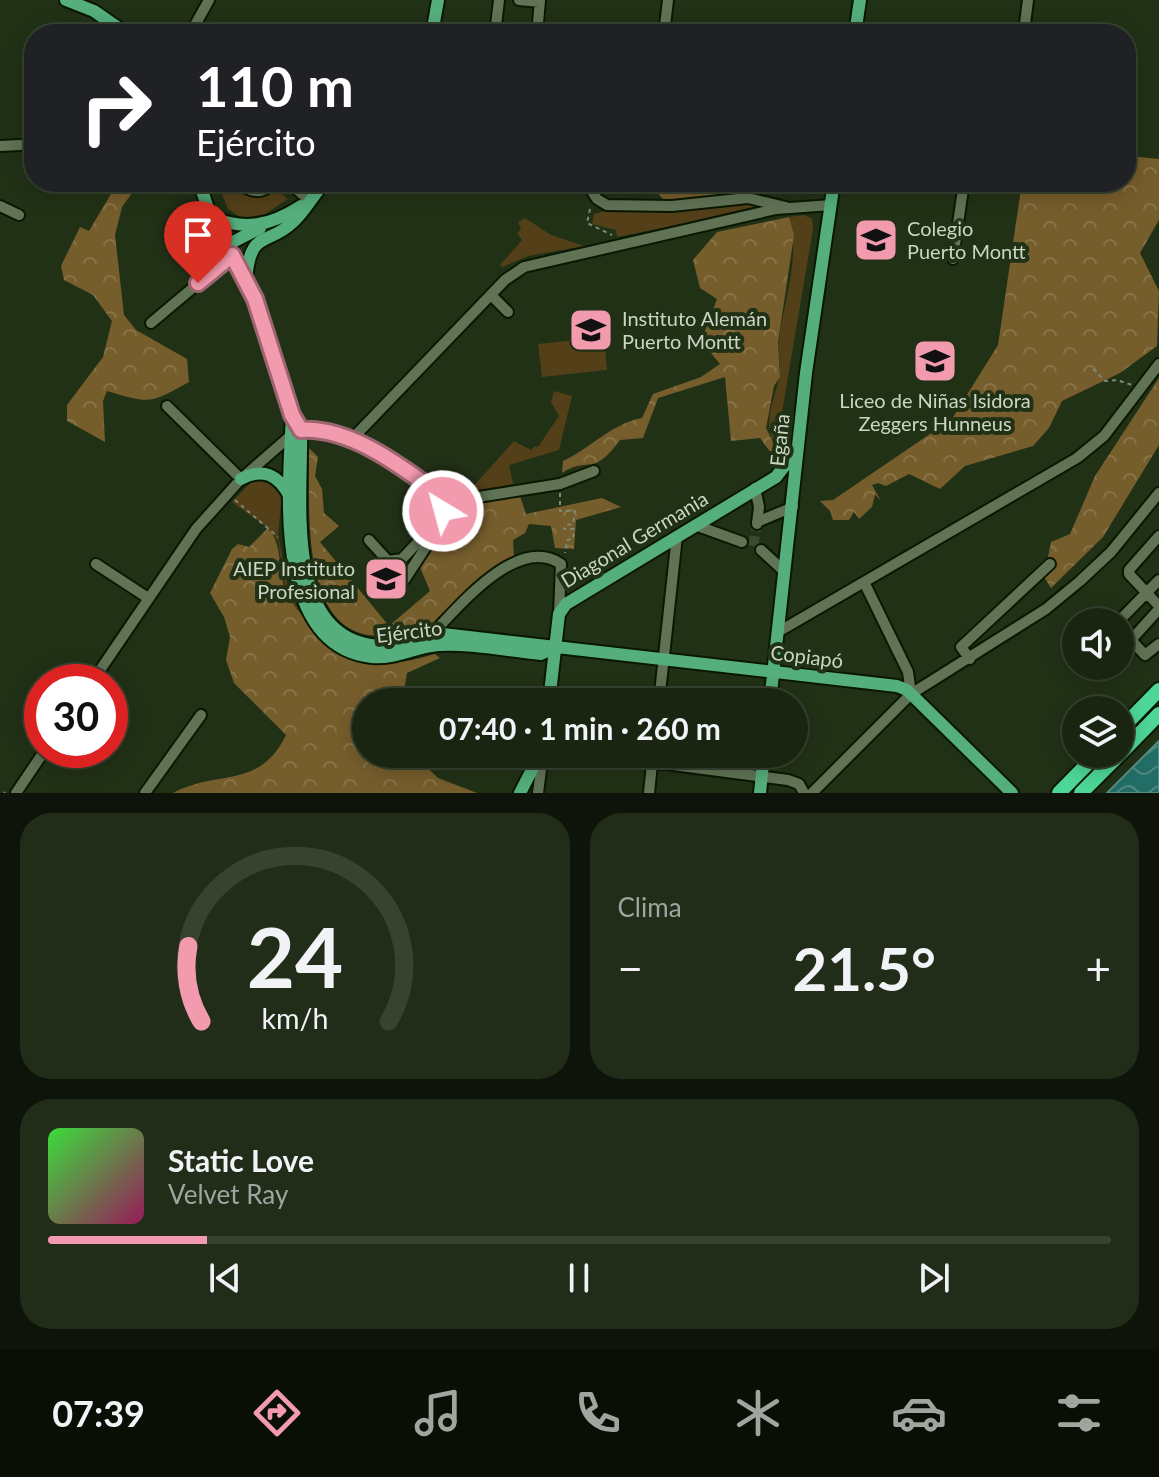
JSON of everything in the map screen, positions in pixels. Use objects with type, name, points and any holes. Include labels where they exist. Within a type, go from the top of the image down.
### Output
[{"type":"highway","points":[[1134,716],[1159,690]]},
{"type":"highway","points":[[1134,740],[1159,714]]},
{"type":"highway","points":[[1059,793],[1083,768]]},
{"type":"highway","points":[[1081,793],[1106,768]]},
{"type":"main road","points":[[66,0],[94,11],[113,24]]},
{"type":"main road","points":[[434,24],[438,0]]},
{"type":"main road","points":[[856,24],[860,0]]},
{"type":"main road","points":[[202,192],[211,217],[246,281],[276,359],[296,432]]},
{"type":"main road","points":[[246,281],[249,261],[257,244],[294,222],[316,192]]},
{"type":"main road","name":"Egaña","points":[[772,688],[801,417],[833,192]]},
{"type":"main road","points":[[229,250],[266,224],[308,202]]},
{"type":"main road","points":[[211,217],[241,227],[266,224]]},
{"type":"main road","name":"Diagonal Germania","points":[[759,486],[783,459],[801,417]]},
{"type":"main road","name":"Ejército","points":[[296,432],[291,501],[293,565],[300,595],[320,625],[346,648],[378,657],[444,645],[541,654],[555,647]]},
{"type":"main road","name":"Ejército","points":[[296,432],[303,564],[310,590],[319,607],[344,633],[364,644],[393,645],[431,635],[555,647]]},
{"type":"main road","points":[[793,504],[790,483],[776,477],[790,462],[799,440]]},
{"type":"main road","points":[[241,479],[257,472],[269,474],[283,485],[291,501]]},
{"type":"main road","name":"Diagonal Germania","points":[[551,688],[559,614],[566,604],[776,477]]},
{"type":"main road","name":"Copiapó","points":[[555,647],[897,686],[911,694],[1012,793]]},
{"type":"main road","points":[[520,793],[534,768]]},
{"type":"main road","points":[[758,768],[755,776],[760,793]]},
{"type":"street","points":[[196,24],[209,0]]},
{"type":"street","points":[[496,24],[499,0]]},
{"type":"street","points":[[519,0],[540,1],[539,24]]},
{"type":"street","points":[[665,24],[668,0]]},
{"type":"street","points":[[1025,24],[1028,0]]},
{"type":"street","points":[[0,146],[20,145]]},
{"type":"street","points":[[299,192],[308,202]]},
{"type":"street","points":[[592,192],[607,205],[672,206],[748,198],[788,207]]},
{"type":"street","points":[[953,259],[963,192]]},
{"type":"street","points":[[351,440],[491,295],[524,267],[788,207],[831,205]]},
{"type":"street","points":[[0,206],[19,215]]},
{"type":"street","points":[[151,323],[229,250]]},
{"type":"street","points":[[491,295],[508,312]]},
{"type":"street","points":[[778,632],[1077,458],[1104,436],[1159,364]]},
{"type":"street","points":[[167,406],[241,479]]},
{"type":"street","points":[[104,664],[196,529],[241,479],[296,432],[324,430],[351,440],[453,501],[560,484],[594,471]]},
{"type":"street","points":[[759,486],[757,523],[793,504]]},
{"type":"street","points":[[812,793],[911,694],[1046,609],[1080,581],[1111,552],[1159,493]]},
{"type":"street","points":[[369,540],[388,561],[402,559],[432,527],[442,497]]},
{"type":"street","points":[[405,579],[440,525],[442,497]]},
{"type":"street","points":[[695,525],[742,542]]},
{"type":"street","points":[[661,688],[677,536]]},
{"type":"street","points":[[1159,536],[1129,570],[1159,608],[1131,640],[1145,655],[1159,644]]},
{"type":"street","points":[[761,550],[785,572]]},
{"type":"street","name":"Ejército","points":[[431,635],[479,585],[520,560],[549,559],[561,564],[559,614]]},
{"type":"street","points":[[96,564],[148,598]]},
{"type":"street","points":[[970,659],[961,647],[1050,564]]},
{"type":"street","points":[[1132,608],[1159,580]]},
{"type":"street","points":[[865,584],[908,672],[911,694]]},
{"type":"street","points":[[145,793],[201,715]]},
{"type":"street","points":[[16,793],[33,768]]},
{"type":"street","points":[[538,793],[541,768]]},
{"type":"street","points":[[649,793],[651,768]]},
{"type":"street","points":[[709,768],[793,781],[804,793]]},
{"type":"path","points":[[590,209],[587,223],[611,235],[614,245]]},
{"type":"path","points":[[1093,369],[1105,381],[1117,380],[1140,389]]},
{"type":"path","points":[[560,484],[560,511],[575,511],[573,524],[566,525],[564,529],[574,529],[573,539],[567,540],[566,549]]},
{"type":"path","points":[[234,499],[281,540]]},
{"type":"shaded area","points":[[221,192],[241,192],[257,198],[280,192],[288,199],[265,214],[242,218],[228,209]]},
{"type":"shaded area","points":[[754,203],[768,207],[617,237],[616,230],[592,224],[594,214],[612,209]]},
{"type":"shaded area","points":[[804,215],[812,219],[813,229],[776,448],[769,421],[780,374],[779,340],[792,263],[789,217]]},
{"type":"shaded area","points":[[525,218],[551,235],[584,246],[528,256],[502,267],[500,265],[522,240],[517,233],[521,229],[518,222]]},
{"type":"shaded area","points":[[604,337],[607,370],[542,377],[538,344]]},
{"type":"shaded area","points":[[554,391],[572,396],[559,450],[509,465],[513,484],[472,493],[469,491],[514,441],[531,450],[538,447],[559,416],[551,402]]},
{"type":"shaded area","points":[[254,479],[268,479],[282,492],[278,536],[289,591],[300,613],[286,593],[278,541],[268,528],[232,502]]},
{"type":"green space","points":[[1136,157],[1159,159],[1159,220],[1140,253],[1159,291],[1157,346],[1120,373],[1062,401],[1049,428],[1033,446],[965,466],[940,489],[909,474],[886,486],[878,483],[872,485],[881,501],[875,494],[872,507],[859,519],[854,512],[849,520],[833,520],[830,511],[820,501],[833,500],[952,419],[998,345],[1021,192],[1136,192]]},
{"type":"green space","points":[[112,192],[133,192],[122,207],[115,235],[124,315],[136,330],[187,359],[189,382],[150,400],[107,391],[103,401],[105,442],[67,421],[67,405],[103,357],[112,321],[93,295],[64,280],[61,266],[80,227],[89,231]]},
{"type":"green space","points":[[657,192],[739,192],[665,202]]},
{"type":"green space","points":[[789,217],[794,235],[778,343],[780,377],[774,386],[766,428],[776,448],[774,457],[760,438],[731,441],[725,377],[658,398],[643,438],[620,440],[596,463],[562,473],[563,461],[621,425],[642,418],[653,394],[701,377],[720,364],[701,341],[717,299],[700,288],[693,260],[717,232]]},
{"type":"green space","points":[[1159,378],[1159,445],[1103,537],[1051,588],[1044,577],[1051,542],[1070,534],[1095,476]]},
{"type":"green space","points":[[309,448],[318,457],[315,476],[322,489],[324,513],[339,526],[320,542],[389,626],[430,591],[419,565],[441,535],[477,517],[483,501],[520,496],[526,514],[602,498],[621,507],[576,520],[574,549],[555,548],[551,526],[529,524],[525,533],[513,540],[514,560],[448,617],[427,627],[372,635],[345,626],[328,605],[317,577],[311,544]]},
{"type":"green space","points":[[268,528],[276,543],[288,595],[318,635],[332,648],[362,662],[378,664],[435,654],[440,658],[407,673],[404,688],[352,688],[352,768],[428,768],[438,778],[477,793],[173,793],[251,771],[275,752],[286,735],[234,683],[226,660],[230,637],[224,617],[210,593],[232,549],[238,544],[249,547]]},
{"type":"water","points":[[1159,741],[1159,793],[1107,793],[1134,768]]},
{"type":"tunnel","points":[[753,546],[757,524]]},
{"type":"place","name":"Colegio Puerto Montt","points":[[876,240]]},
{"type":"place","name":"Instituto Alemán Puerto Montt","points":[[591,330]]},
{"type":"place","name":"Liceo de Niñas Isidora Zeggers Hunneus","points":[[935,361]]},
{"type":"place","name":"AIEP Instituto Profesional","points":[[386,579]]},
{"type":"route","points":[[198,283],[232,255],[255,299],[292,415],[301,430],[324,430],[351,440],[439,494],[443,511]]}]
